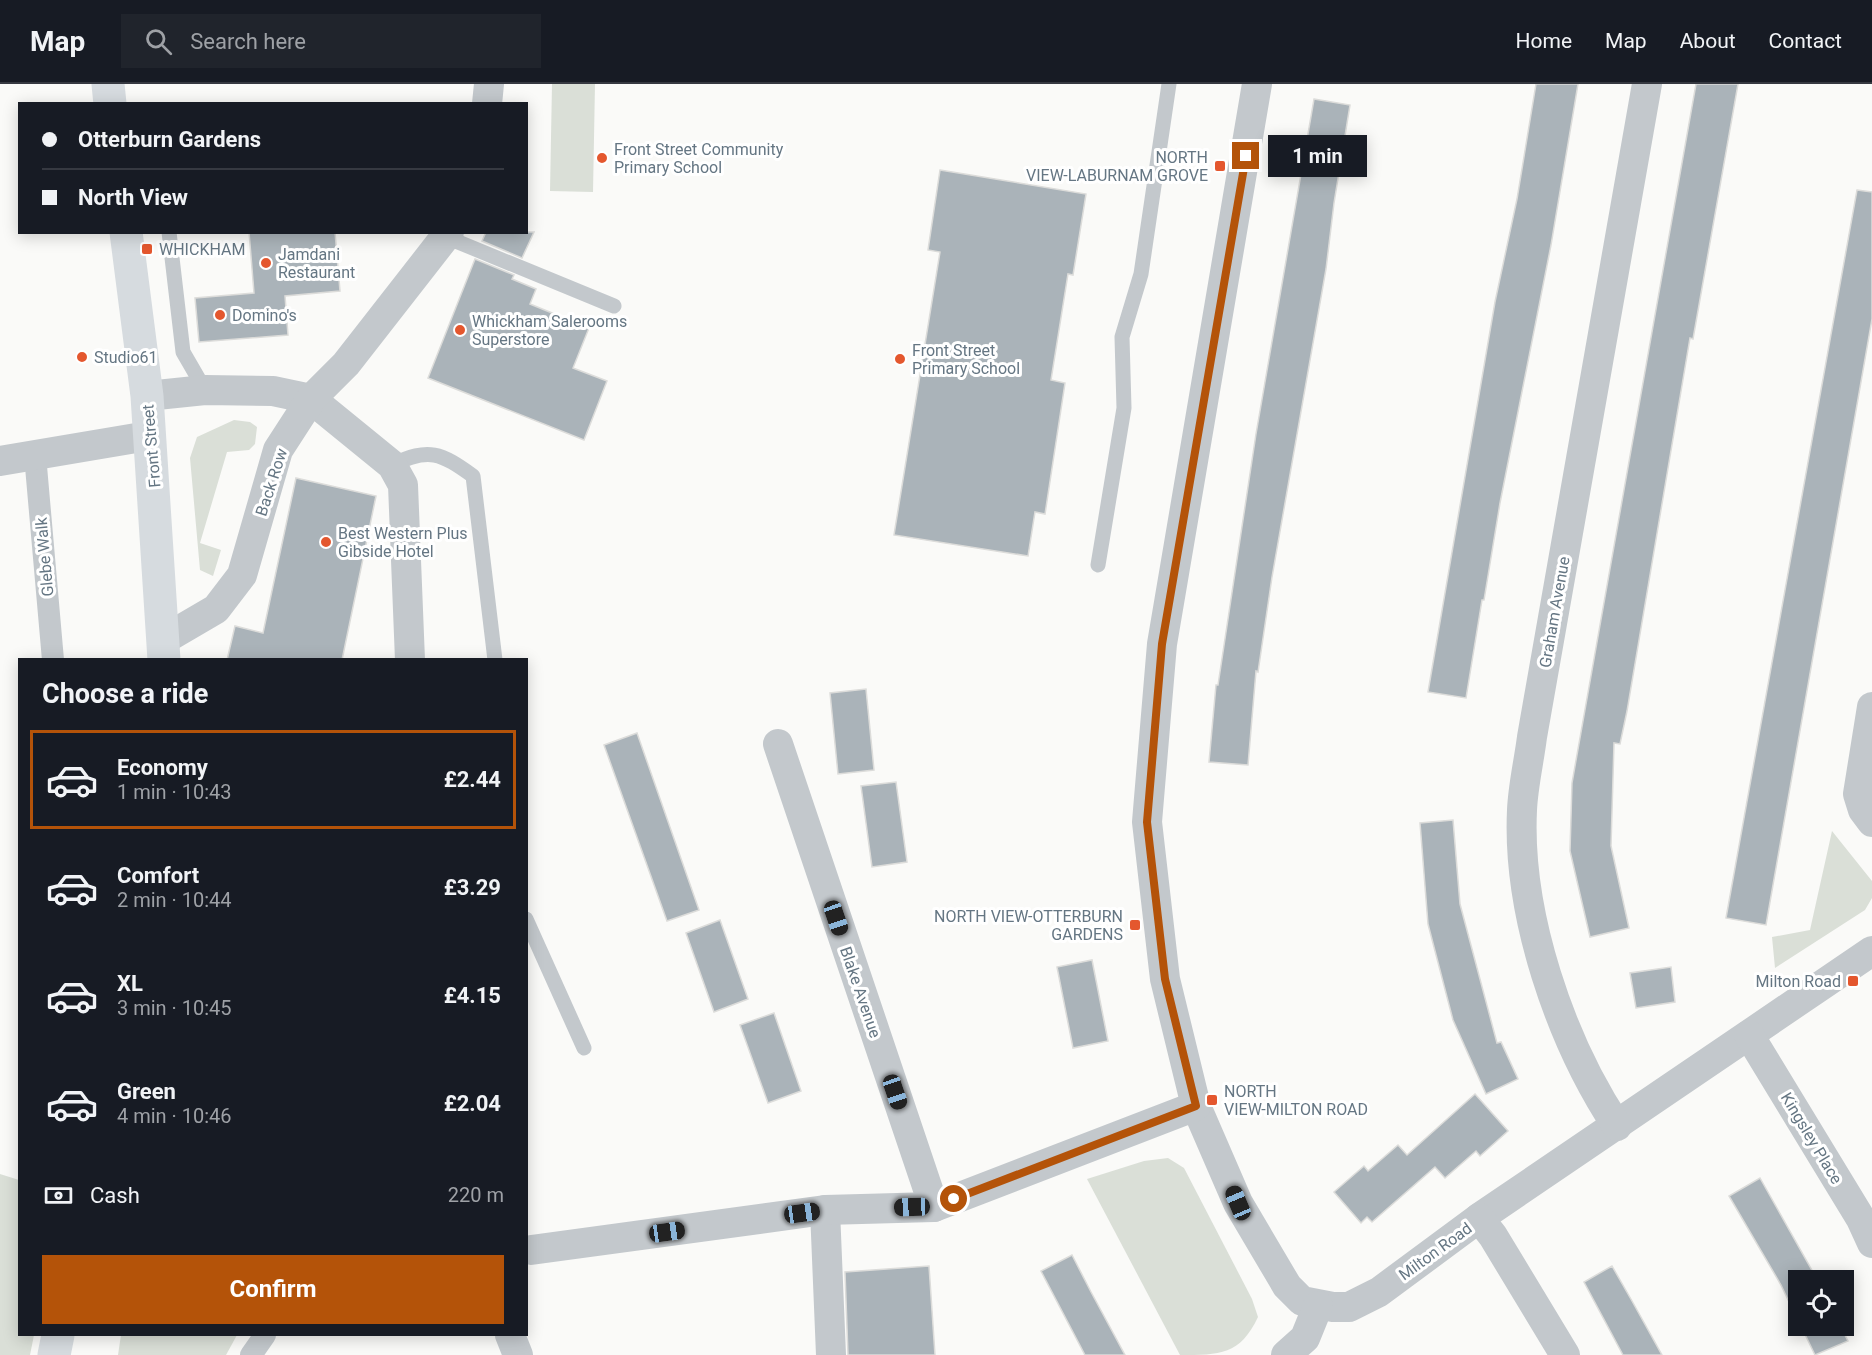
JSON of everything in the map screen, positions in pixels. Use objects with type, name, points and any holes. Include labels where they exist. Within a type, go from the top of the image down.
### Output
[{"type":"main road","name":"Front Street","points":[[126,234],[147,396],[164,650]]},
{"type":"main road","points":[[54,1355],[58,1336]]},
{"type":"street","points":[[487,102],[489,84]]},
{"type":"street","points":[[1257,84],[1162,644],[1147,822],[1165,979],[1196,1106],[1238,1203],[1265,1251],[1287,1286],[1302,1301],[1318,1306],[1305,1338],[1286,1355]]},
{"type":"street","name":"Graham Avenue","points":[[1617,1126],[1578,1060],[1556,1005],[1532,915],[1525,867],[1522,810],[1532,737],[1647,84]]},
{"type":"street","name":"Back Row","points":[[164,650],[216,609],[242,576],[278,450],[311,399],[346,364],[448,235]]},
{"type":"street","points":[[147,396],[206,390],[273,392],[311,399],[392,465],[403,485],[410,658]]},
{"type":"street","points":[[0,461],[148,436]]},
{"type":"street","name":"Glebe Walk","points":[[35,455],[53,658]]},
{"type":"street","points":[[1872,707],[1858,794],[1863,810],[1872,822]]},
{"type":"street","name":"Blake Avenue","points":[[778,744],[934,1207]]},
{"type":"street","name":"Milton Road","points":[[1318,1306],[1349,1306],[1370,1297],[1479,1218],[1872,951]]},
{"type":"street","name":"Kingsley Place","points":[[1749,1035],[1861,1219],[1872,1243]]},
{"type":"street","points":[[531,1250],[825,1210],[934,1207],[1196,1106]]},
{"type":"street","points":[[825,1210],[831,1355]]},
{"type":"street","points":[[1479,1218],[1499,1245],[1565,1355]]},
{"type":"street","points":[[251,1355],[264,1336]]},
{"type":"street","points":[[510,1336],[518,1355]]},
{"type":"lane","points":[[1098,565],[1124,408],[1122,337],[1141,274],[1169,84]]},
{"type":"lane","points":[[169,234],[183,352],[206,390]]},
{"type":"lane","points":[[448,235],[614,306]]},
{"type":"lane","points":[[392,465],[417,453],[449,458],[473,476],[495,658]]},
{"type":"lane","points":[[528,923],[584,1048]]},
{"type":"shaded area","points":[[552,84],[595,84],[593,192],[550,191]]},
{"type":"shaded area","points":[[234,420],[250,422],[257,427],[255,444],[249,450],[227,452],[200,543],[221,550],[213,576],[200,570],[190,458],[197,437]]},
{"type":"shaded area","points":[[1832,831],[1872,881],[1872,898],[1865,910],[1775,968],[1772,937],[1810,930]]},
{"type":"shaded area","points":[[1168,1158],[1184,1168],[1252,1299],[1258,1317],[1244,1339],[1236,1346],[1218,1353],[1180,1355],[1087,1179],[1144,1161]]},
{"type":"shaded area","points":[[0,1174],[18,1180],[18,1336],[34,1336],[30,1355],[0,1355]]},
{"type":"shaded area","points":[[121,1336],[236,1336],[226,1355],[118,1355]]},
{"type":"building","points":[[1536,84],[1578,84],[1551,245],[1500,503],[1466,698],[1428,692],[1495,302],[1517,199]]},
{"type":"building","points":[[1696,84],[1738,84],[1693,339],[1690,338],[1627,711],[1620,744],[1614,743],[1611,846],[1629,928],[1590,937],[1570,851],[1572,783]]},
{"type":"building","points":[[1314,99],[1350,105],[1326,269],[1272,577],[1258,672],[1256,671],[1248,765],[1209,762],[1216,685],[1218,685],[1256,434]]},
{"type":"building","points":[[940,170],[1086,194],[1073,275],[1068,274],[1051,380],[1065,383],[1045,514],[1035,512],[1028,556],[894,535],[940,252],[928,250]]},
{"type":"building","points":[[1857,190],[1872,192],[1872,319],[1766,925],[1726,918]]},
{"type":"building","points":[[534,232],[522,258],[482,241],[485,234]]},
{"type":"building","points":[[249,234],[335,234],[340,291],[285,296],[288,335],[199,342],[195,298],[254,293]]},
{"type":"building","points":[[475,259],[514,275],[512,279],[536,289],[530,304],[589,328],[573,368],[607,381],[584,440],[428,378]]},
{"type":"building","points":[[296,478],[376,496],[342,658],[227,658],[235,626],[263,633]]},
{"type":"building","points":[[866,689],[874,770],[838,774],[830,693]]},
{"type":"building","points":[[637,733],[699,910],[667,921],[604,745]]},
{"type":"building","points":[[896,782],[907,862],[872,867],[861,786]]},
{"type":"building","points":[[1453,820],[1460,904],[1497,1043],[1501,1042],[1518,1079],[1486,1094],[1453,1020],[1428,924],[1420,823]]},
{"type":"building","points":[[720,920],[748,999],[714,1012],[686,933]]},
{"type":"building","points":[[1092,960],[1108,1041],[1073,1048],[1057,967]]},
{"type":"building","points":[[1671,967],[1675,1002],[1636,1008],[1630,973]]},
{"type":"building","points":[[774,1013],[801,1091],[768,1103],[740,1025]]},
{"type":"building","points":[[1475,1094],[1508,1131],[1480,1156],[1476,1151],[1445,1178],[1435,1167],[1372,1222],[1367,1217],[1361,1223],[1334,1192],[1364,1166],[1368,1171],[1398,1145],[1407,1155]]},
{"type":"building","points":[[1760,1178],[1812,1270],[1788,1270],[1788,1300],[1781,1285],[1729,1196]]},
{"type":"building","points":[[1072,1255],[1125,1355],[1085,1355],[1041,1271]]},
{"type":"building","points":[[929,1266],[935,1355],[848,1355],[845,1272]]},
{"type":"building","points":[[1612,1266],[1662,1355],[1623,1355],[1584,1282]]},
{"type":"building","points":[[1806,1336],[1845,1336],[1848,1341],[1815,1355]]},
{"type":"place","name":"Front Street Community Primary School","points":[[602,158]]},
{"type":"place","name":"NORTH VIEW-LABURNAM GROVE","points":[[1220,166]]},
{"type":"place","name":"WHICKHAM","points":[[147,249]]},
{"type":"place","name":"Jamdani Restaurant","points":[[266,263]]},
{"type":"place","name":"Domino's","points":[[220,315]]},
{"type":"place","name":"Whickham Salerooms Superstore","points":[[460,330]]},
{"type":"place","name":"Studio61","points":[[82,357]]},
{"type":"place","name":"Front Street Primary School","points":[[900,359]]},
{"type":"place","name":"Best Western Plus Gibside Hotel","points":[[326,542]]},
{"type":"place","name":"NORTH VIEW-OTTERBURN GARDENS","points":[[1135,925]]},
{"type":"place","name":"Milton Road","points":[[1853,981]]},
{"type":"place","name":"NORTH VIEW-MILTON ROAD","points":[[1212,1100]]},
{"type":"route","points":[[954,1199],[1196,1106],[1165,979],[1147,822],[1162,644],[1246,156]]}]
